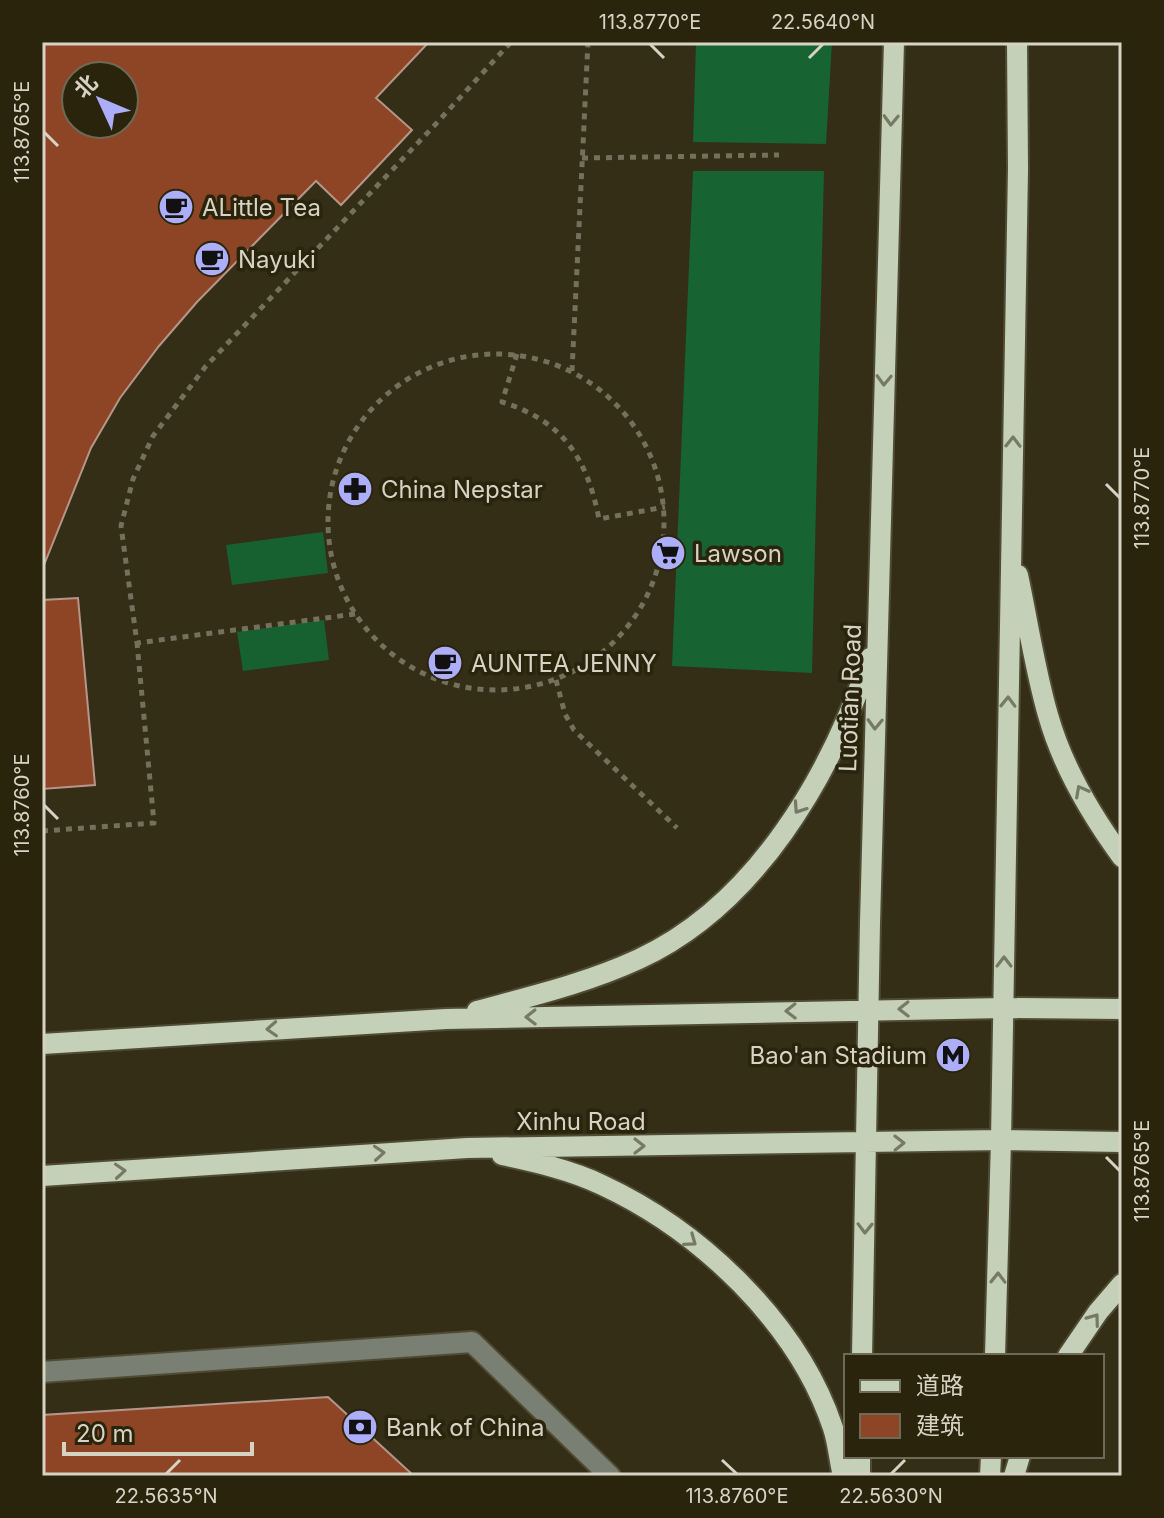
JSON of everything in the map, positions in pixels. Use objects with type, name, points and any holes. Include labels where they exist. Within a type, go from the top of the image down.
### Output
[{"type":"main road","name":"Luotian Road","points":[[862,1354],[877,636],[894,42]]},
{"type":"main road","points":[[995,1354],[1018,169],[1017,42]]},
{"type":"main road","points":[[1011,541],[1048,717],[1097,822],[1122,857]]},
{"type":"main road","points":[[446,1019],[573,985],[641,959],[696,926],[738,888],[778,839],[810,792],[844,730],[877,636]]},
{"type":"main road","points":[[42,1044],[446,1019],[1003,1008],[1122,1009]]},
{"type":"main road","name":"Xinhu Road","points":[[42,1176],[467,1148],[1001,1140],[1122,1142]]},
{"type":"main road","points":[[467,1148],[535,1162],[601,1184],[695,1243],[742,1284],[776,1324],[801,1363],[833,1429],[843,1476]]},
{"type":"main road","points":[[1069,1354],[1122,1284]]},
{"type":"lane","points":[[42,1372],[472,1342],[610,1476]]},
{"type":"path","points":[[42,831],[154,823],[137,643],[121,526],[133,479],[153,436],[206,366],[511,42]]},
{"type":"path","points":[[572,371],[588,42]]},
{"type":"path","points":[[582,158],[779,155]]},
{"type":"path","points":[[517,354],[502,402],[524,409],[559,433],[585,468],[593,487],[599,519],[665,507]]},
{"type":"path","points":[[517,354],[572,371],[618,404],[651,452],[665,507],[661,561],[639,612],[603,652],[556,680],[503,691],[450,685],[400,663],[361,625],[335,577],[326,524],[335,467],[364,417],[407,379],[460,356],[517,354]]},
{"type":"path","points":[[137,643],[355,614]]},
{"type":"path","points":[[556,680],[565,714],[574,730],[677,828]]},
{"type":"green space","points":[[696,42],[832,42],[826,144],[693,142]]},
{"type":"green space","points":[[693,171],[824,171],[812,673],[672,666]]},
{"type":"green space","points":[[323,532],[328,573],[232,585],[226,545]]},
{"type":"green space","points":[[324,620],[329,660],[243,671],[237,632]]},
{"type":"building","points":[[42,42],[429,42],[376,98],[412,130],[341,205],[316,181],[197,302],[159,346],[120,398],[91,448],[44,565]]},
{"type":"building","points":[[78,598],[95,785],[42,789],[42,600]]},
{"type":"building","points":[[328,1397],[414,1476],[42,1476],[42,1415]]},
{"type":"place","name":"ALittle Tea","points":[[176,207]]},
{"type":"place","name":"Nayuki","points":[[212,259]]},
{"type":"place","name":"China Nepstar","points":[[355,489]]},
{"type":"place","name":"Lawson","points":[[668,553]]},
{"type":"place","name":"AUNTEA JENNY","points":[[445,663]]},
{"type":"place","name":"Bao'an Stadium","points":[[953,1055]]},
{"type":"place","name":"Bank of China","points":[[360,1427]]}]
